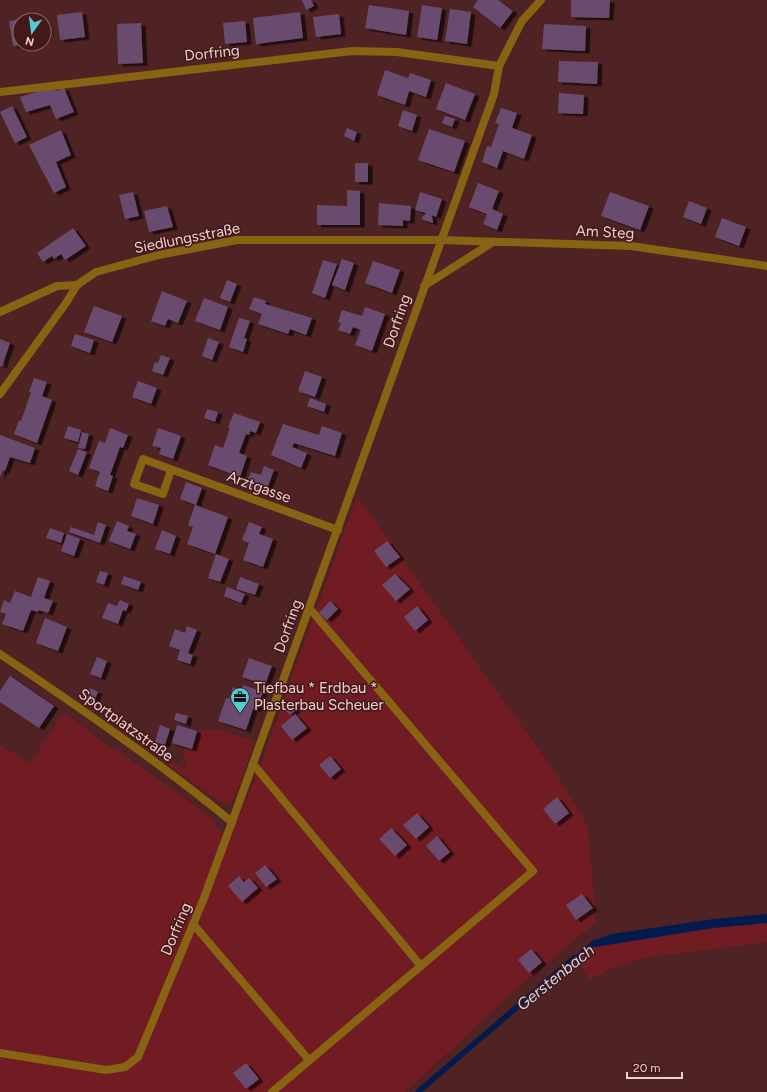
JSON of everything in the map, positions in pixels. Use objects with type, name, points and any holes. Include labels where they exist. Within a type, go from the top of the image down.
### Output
[{"type":"street","name":"Dorfring","points":[[0,1052],[106,1070],[125,1067],[138,1057],[193,924],[310,609],[424,286],[494,94],[499,66],[522,21],[541,0]]},
{"type":"street","name":"Dorfring","points":[[0,92],[352,51],[397,52],[499,66]]},
{"type":"street","name":"Siedlungsstraße","points":[[0,394],[66,303],[77,285],[96,272],[159,255],[238,240],[441,240]]},
{"type":"street","name":"Am Steg","points":[[441,240],[631,246],[767,266]]},
{"type":"street","points":[[424,286],[492,242]]},
{"type":"street","points":[[0,312],[57,286],[77,285]]},
{"type":"street","name":"Arztgasse","points":[[171,470],[163,494],[134,484],[143,459],[338,530]]},
{"type":"street","points":[[272,1092],[533,871],[310,609]]},
{"type":"street","name":"Sportplatzstraße","points":[[0,654],[207,800],[232,822]]},
{"type":"street","points":[[253,764],[421,966]]},
{"type":"street","points":[[193,924],[309,1060]]},
{"type":"shaded area","points":[[357,496],[555,772],[588,826],[596,922],[515,990],[406,1092],[0,1092],[0,745],[30,763],[64,712],[108,746],[119,751],[212,818],[217,829],[230,838],[259,769]]},
{"type":"shaded area","points":[[216,729],[255,742],[234,798],[230,804],[223,804],[167,764],[174,763],[183,768],[186,762],[183,753],[186,747],[192,748],[197,731]]},
{"type":"shaded area","points":[[767,923],[767,942],[649,957],[614,967],[590,980],[576,959],[594,947],[713,928]]},
{"type":"water","points":[[767,914],[767,923],[713,928],[594,947],[568,962],[592,941],[612,934],[714,919]]},
{"type":"building","points":[[302,0],[311,0],[314,6],[306,10]]},
{"type":"building","points":[[478,0],[498,0],[513,11],[500,28],[473,7]]},
{"type":"building","points":[[571,0],[610,0],[609,18],[571,17]]},
{"type":"building","points":[[369,5],[409,11],[406,35],[365,28]]},
{"type":"building","points":[[422,5],[442,8],[437,40],[417,37]]},
{"type":"building","points":[[450,9],[471,12],[467,44],[445,41]]},
{"type":"building","points":[[82,12],[85,37],[60,40],[57,15]]},
{"type":"building","points":[[300,12],[303,38],[256,44],[253,18]]},
{"type":"building","points":[[339,14],[341,34],[316,37],[313,17]]},
{"type":"building","points":[[12,20],[12,40],[9,21]]},
{"type":"building","points":[[245,21],[247,42],[225,44],[223,23]]},
{"type":"building","points":[[141,23],[143,63],[118,64],[117,24]]},
{"type":"building","points":[[544,24],[586,26],[585,51],[542,49]]},
{"type":"building","points":[[559,61],[598,62],[597,84],[558,82]]},
{"type":"building","points":[[385,70],[408,78],[410,73],[431,80],[426,97],[409,91],[405,105],[377,95]]},
{"type":"building","points":[[446,83],[475,94],[465,120],[436,109]]},
{"type":"building","points":[[64,88],[74,112],[56,119],[50,105],[26,112],[20,97],[43,90],[55,89],[56,91]]},
{"type":"building","points":[[559,93],[584,95],[583,114],[558,113]]},
{"type":"building","points":[[12,106],[27,137],[15,143],[0,112]]},
{"type":"building","points":[[501,108],[517,113],[512,128],[532,135],[524,159],[503,151],[497,168],[482,162],[487,146],[491,147],[499,124],[495,123]]},
{"type":"building","points":[[403,110],[417,115],[412,131],[398,126]]},
{"type":"building","points":[[445,116],[455,119],[452,127],[442,123]]},
{"type":"building","points":[[347,128],[357,132],[354,141],[344,136]]},
{"type":"building","points":[[429,129],[465,141],[454,172],[418,160]]},
{"type":"building","points":[[61,130],[71,155],[56,162],[66,187],[54,193],[29,145]]},
{"type":"building","points":[[355,163],[368,163],[368,182],[355,182]]},
{"type":"building","points":[[478,183],[499,191],[492,209],[503,214],[497,230],[483,224],[487,214],[469,207]]},
{"type":"building","points":[[347,190],[360,191],[360,225],[317,225],[317,205],[347,206]]},
{"type":"building","points":[[133,192],[139,216],[125,219],[119,195]]},
{"type":"building","points":[[420,192],[442,199],[436,217],[432,215],[433,223],[421,219],[426,213],[415,210]]},
{"type":"building","points":[[610,192],[649,206],[640,230],[601,216]]},
{"type":"building","points":[[689,201],[707,208],[701,224],[683,217]]},
{"type":"building","points":[[379,203],[411,206],[410,221],[403,220],[403,226],[378,225]]},
{"type":"building","points":[[167,206],[173,227],[149,232],[144,211]]},
{"type":"building","points":[[722,218],[746,227],[739,246],[715,237]]},
{"type":"building","points":[[73,228],[86,246],[65,260],[61,254],[54,259],[52,256],[43,262],[37,253]]},
{"type":"building","points":[[342,259],[354,263],[345,290],[332,285]]},
{"type":"building","points":[[323,260],[337,264],[325,298],[312,293]]},
{"type":"building","points":[[373,261],[400,270],[392,293],[365,283]]},
{"type":"building","points":[[227,280],[237,284],[230,302],[220,298]]},
{"type":"building","points":[[162,291],[187,301],[178,323],[168,319],[165,326],[151,321]]},
{"type":"building","points":[[254,297],[266,301],[265,304],[312,318],[306,335],[290,329],[288,334],[258,324],[262,314],[249,309]]},
{"type":"building","points":[[204,298],[228,307],[220,330],[195,321]]},
{"type":"building","points":[[94,306],[122,316],[112,342],[84,332]]},
{"type":"building","points":[[365,307],[385,314],[372,351],[355,345],[361,330],[353,327],[350,334],[338,330],[341,323],[338,322],[342,310],[362,316]]},
{"type":"building","points":[[239,318],[250,321],[244,338],[247,339],[243,352],[229,347]]},
{"type":"building","points":[[75,334],[94,340],[90,353],[71,346]]},
{"type":"building","points":[[208,338],[219,342],[212,360],[202,356]]},
{"type":"building","points":[[0,339],[10,343],[2,366],[0,366]]},
{"type":"building","points":[[161,355],[170,358],[163,375],[152,371],[155,362],[158,363]]},
{"type":"building","points":[[305,371],[322,377],[315,397],[298,391]]},
{"type":"building","points":[[34,378],[47,382],[42,396],[52,400],[37,443],[14,434],[19,420],[21,421]]},
{"type":"building","points":[[138,381],[157,388],[151,404],[132,397]]},
{"type":"building","points":[[310,398],[326,404],[324,412],[307,406]]},
{"type":"building","points":[[207,409],[218,412],[215,422],[204,418]]},
{"type":"building","points":[[234,413],[260,422],[256,433],[250,431],[249,435],[246,434],[239,453],[247,456],[240,477],[208,465],[215,445],[223,448],[230,428],[228,427]]},
{"type":"building","points":[[283,424],[319,435],[322,426],[342,433],[335,456],[294,443],[292,447],[307,453],[301,468],[271,455]]},
{"type":"building","points":[[68,426],[81,430],[78,442],[64,438]]},
{"type":"building","points":[[110,428],[128,435],[123,448],[120,447],[110,475],[113,476],[108,491],[95,486],[100,472],[89,468],[99,441],[105,443]]},
{"type":"building","points":[[158,428],[181,436],[173,459],[159,454],[161,448],[152,446]]},
{"type":"building","points":[[82,432],[89,434],[85,449],[78,448]]},
{"type":"building","points":[[0,435],[35,448],[30,463],[10,457],[5,471],[3,470],[0,477]]},
{"type":"building","points":[[78,449],[87,452],[78,475],[69,471]]},
{"type":"building","points":[[264,466],[274,470],[265,494],[245,486],[251,472],[261,475]]},
{"type":"building","points":[[186,482],[202,488],[196,505],[180,499]]},
{"type":"building","points":[[137,498],[159,505],[153,524],[131,516]]},
{"type":"building","points":[[195,505],[228,517],[215,554],[187,544],[193,527],[188,525]]},
{"type":"building","points":[[117,521],[129,526],[127,531],[136,534],[130,549],[109,541]]},
{"type":"building","points":[[98,522],[106,525],[100,543],[69,532],[71,527],[94,535]]},
{"type":"building","points":[[249,522],[262,527],[259,534],[273,539],[263,567],[243,560],[249,543],[242,540]]},
{"type":"building","points":[[50,528],[64,533],[61,543],[46,538]]},
{"type":"building","points":[[162,530],[176,536],[170,554],[155,549]]},
{"type":"building","points":[[67,534],[80,539],[74,556],[61,551]]},
{"type":"building","points":[[387,541],[400,557],[386,567],[374,551]]},
{"type":"building","points":[[216,554],[229,559],[220,582],[208,578]]},
{"type":"building","points":[[100,571],[108,573],[104,585],[96,582]]},
{"type":"building","points":[[395,574],[410,589],[396,601],[382,585]]},
{"type":"building","points":[[124,576],[141,582],[138,590],[121,584]]},
{"type":"building","points":[[38,577],[50,581],[44,598],[53,601],[48,613],[39,610],[38,612],[31,610],[23,631],[2,624],[6,614],[0,612],[4,600],[10,603],[15,591],[31,597]]},
{"type":"building","points":[[240,577],[259,584],[255,595],[236,589]]},
{"type":"building","points":[[227,587],[245,594],[241,603],[224,596]]},
{"type":"building","points":[[120,600],[129,604],[126,611],[123,610],[118,624],[102,618],[108,603],[117,606]]},
{"type":"building","points":[[330,601],[338,609],[327,620],[319,613]]},
{"type":"building","points":[[417,606],[428,620],[415,631],[404,617]]},
{"type":"building","points":[[45,618],[67,627],[58,651],[36,643]]},
{"type":"building","points":[[187,626],[197,630],[188,653],[193,655],[190,664],[177,660],[180,650],[169,646],[175,629],[185,633]]},
{"type":"building","points":[[97,657],[107,661],[101,678],[90,674]]},
{"type":"building","points":[[249,658],[272,666],[265,685],[242,677]]},
{"type":"building","points":[[10,676],[54,706],[39,728],[0,702],[0,691]]},
{"type":"building","points":[[243,685],[263,692],[256,710],[253,709],[246,730],[218,721],[226,698],[229,699],[233,687],[241,690]]},
{"type":"building","points":[[90,688],[98,692],[92,706],[85,703]]},
{"type":"building","points":[[291,703],[296,710],[290,715],[284,709]]},
{"type":"building","points":[[176,713],[188,716],[186,724],[174,720]]},
{"type":"building","points":[[295,714],[307,728],[292,740],[281,726]]},
{"type":"building","points":[[160,725],[170,729],[165,745],[155,742]]},
{"type":"building","points":[[177,725],[197,731],[192,749],[172,743]]},
{"type":"building","points":[[330,756],[341,769],[330,778],[319,765]]},
{"type":"building","points":[[557,797],[569,813],[555,824],[543,809]]},
{"type":"building","points":[[417,813],[429,827],[416,839],[403,825]]},
{"type":"building","points":[[391,828],[407,845],[395,856],[379,839]]},
{"type":"building","points":[[437,836],[450,852],[439,861],[426,846]]},
{"type":"building","points":[[265,865],[277,879],[266,887],[255,873]]},
{"type":"building","points":[[239,876],[244,882],[249,878],[258,888],[242,902],[228,886]]},
{"type":"building","points":[[582,894],[593,908],[576,920],[566,905]]},
{"type":"building","points":[[531,949],[542,962],[529,973],[518,960]]},
{"type":"building","points":[[246,1063],[259,1079],[246,1089],[233,1073]]},
{"type":"waterway","name":"Gerstenbach","points":[[418,1092],[574,958]]},
{"type":"place","name":"Tiefbau * Erdbau * Plasterbau Scheuer","points":[[240,714]]}]
